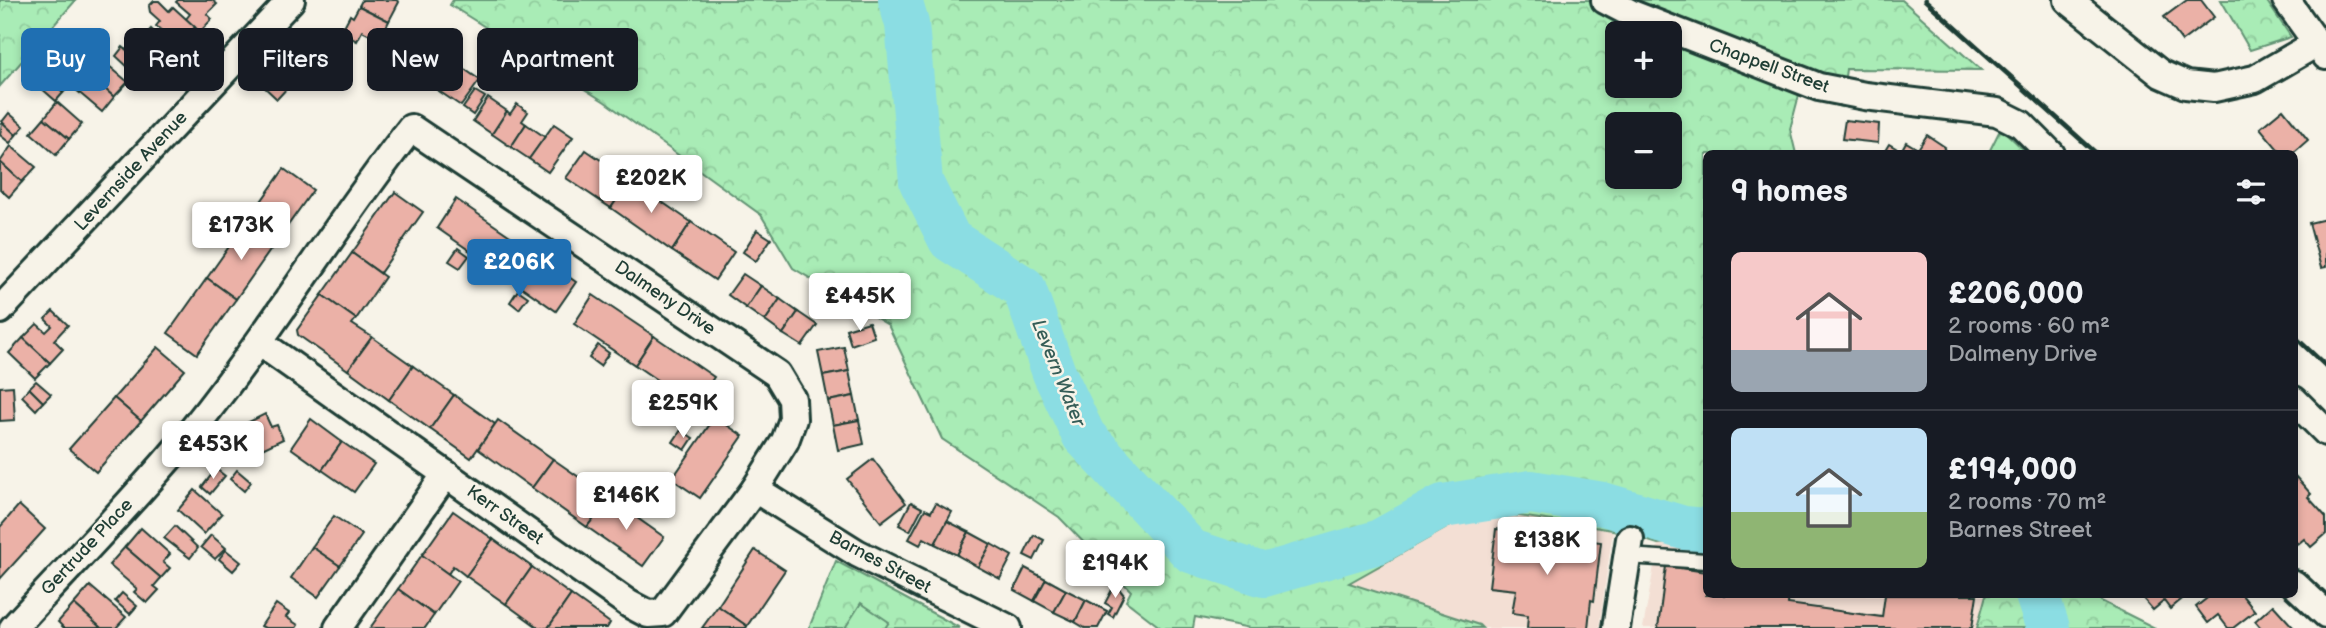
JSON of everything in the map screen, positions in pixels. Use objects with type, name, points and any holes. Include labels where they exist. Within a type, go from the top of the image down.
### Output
[{"type":"street","name":"Levernside Avenue","points":[[0,310],[290,0]]},
{"type":"street","name":"Chappell Street","points":[[1605,0],[1632,14],[1819,87],[1865,96],[1997,112],[2021,124],[2046,150]]},
{"type":"street","points":[[2068,0],[2161,74],[2186,85],[2214,88],[2255,79],[2321,50],[2286,0]]},
{"type":"street","name":"Gertrude Place","points":[[13,628],[176,451],[259,342],[379,169],[411,128]]},
{"type":"street","name":"Dalmeny Drive","points":[[411,128],[777,374],[792,399],[793,419],[785,441],[755,489]]},
{"type":"street","name":"Kerr Street","points":[[259,342],[629,604],[648,614],[663,613],[755,489]]},
{"type":"street","points":[[2298,404],[2326,432]]},
{"type":"street","points":[[338,628],[446,474]]},
{"type":"street","name":"Barnes Street","points":[[755,489],[857,553],[1008,628]]},
{"type":"street","points":[[1616,628],[1629,547]]},
{"type":"street","points":[[2298,588],[2326,614]]},
{"type":"lane","points":[[1629,547],[1703,560]]},
{"type":"shaded area","points":[[1479,510],[1613,530],[1599,628],[1482,628],[1349,583]]},
{"type":"shaded area","points":[[1703,539],[1703,598],[1985,598],[1977,628],[1643,628],[1658,544]]},
{"type":"green space","points":[[0,0],[76,0],[51,28],[21,28],[21,62],[0,86]]},
{"type":"green space","points":[[453,0],[1902,0],[1981,70],[1846,69],[1841,107],[1799,95],[1790,129],[1795,150],[1703,150],[1703,539],[1658,544],[1613,530],[1479,510],[1349,583],[1482,628],[1250,628],[1195,617],[1193,628],[1161,628],[1126,601],[1131,591],[1059,517],[942,439],[888,325],[793,268],[761,215],[587,91],[638,91],[638,28],[487,28],[450,5]]},
{"type":"green space","points":[[2221,0],[2266,0],[2291,37],[2250,50]]},
{"type":"green space","points":[[2001,128],[2024,150],[1990,150]]},
{"type":"green space","points":[[836,561],[960,628],[809,628]]},
{"type":"green space","points":[[1985,598],[2099,598],[2155,628],[1977,628]]},
{"type":"green space","points":[[861,603],[889,622],[885,628],[845,628]]},
{"type":"building","points":[[212,0],[217,4],[207,14],[212,19],[204,28],[196,28],[186,19],[190,14],[176,2]]},
{"type":"building","points":[[362,0],[399,2],[389,21],[359,6]]},
{"type":"building","points":[[2187,0],[2201,0],[2214,17],[2182,41],[2164,17]]},
{"type":"building","points":[[154,1],[159,1],[169,11],[173,7],[195,27],[158,28],[156,26],[160,21],[150,12],[149,6]]},
{"type":"building","points":[[359,6],[389,21],[386,28],[367,28],[367,34],[362,31],[357,41],[353,39],[353,28],[343,28],[350,15],[353,17]]},
{"type":"building","points":[[123,47],[124,48],[124,63],[116,56]]},
{"type":"building","points":[[110,67],[124,79],[124,86],[114,97],[107,91],[110,91]]},
{"type":"building","points":[[463,68],[477,78],[477,84],[461,106],[439,91],[463,91]]},
{"type":"building","points":[[44,91],[63,93],[56,101]]},
{"type":"building","points":[[77,91],[107,91],[114,97],[102,112]]},
{"type":"building","points":[[268,91],[284,91],[277,99]]},
{"type":"building","points":[[475,91],[485,97],[473,115],[463,108]]},
{"type":"building","points":[[488,98],[507,111],[492,134],[473,121]]},
{"type":"building","points":[[57,102],[82,124],[69,139],[44,118]]},
{"type":"building","points":[[517,104],[528,112],[522,121],[526,124],[511,147],[492,134],[507,111],[510,114]]},
{"type":"building","points":[[2283,109],[2308,140],[2297,150],[2279,150],[2260,128]]},
{"type":"building","points":[[9,113],[24,126],[16,135],[2,122]]},
{"type":"building","points":[[44,118],[69,139],[56,155],[31,133]]},
{"type":"building","points":[[1845,120],[1879,124],[1878,143],[1842,139]]},
{"type":"building","points":[[2,122],[16,135],[10,143],[0,135]]},
{"type":"building","points":[[526,124],[545,137],[529,159],[511,147]]},
{"type":"building","points":[[554,124],[573,137],[548,172],[529,159]]},
{"type":"building","points":[[1927,135],[1945,147],[1943,150],[1902,150],[1906,142],[1918,149]]},
{"type":"building","points":[[1889,144],[1899,150],[1885,150]]},
{"type":"building","points":[[11,146],[36,167],[22,182],[0,162]]},
{"type":"building","points":[[586,150],[630,180],[611,208],[566,178]]},
{"type":"building","points":[[0,162],[22,182],[9,197],[0,189]]},
{"type":"building","points":[[284,169],[313,190],[274,245],[245,224]]},
{"type":"building","points":[[630,180],[691,222],[672,251],[611,208]]},
{"type":"building","points":[[395,192],[423,212],[380,273],[352,253]]},
{"type":"building","points":[[456,199],[516,240],[496,269],[437,228]]},
{"type":"building","points":[[2326,219],[2326,267],[2321,268],[2309,223]]},
{"type":"building","points":[[691,222],[734,252],[715,280],[672,251]]},
{"type":"building","points":[[245,224],[274,245],[236,299],[207,278]]},
{"type":"building","points":[[757,230],[771,239],[756,261],[743,252]]},
{"type":"building","points":[[516,240],[576,282],[556,311],[496,269]]},
{"type":"building","points":[[458,248],[469,256],[460,268],[449,261]]},
{"type":"building","points":[[352,253],[385,277],[356,319],[322,295]]},
{"type":"building","points":[[743,274],[761,286],[746,308],[728,295]]},
{"type":"building","points":[[207,278],[236,299],[197,354],[168,333]]},
{"type":"building","points":[[761,286],[780,299],[765,321],[746,308]]},
{"type":"building","points":[[518,290],[528,297],[519,309],[510,302]]},
{"type":"building","points":[[322,295],[356,319],[352,324],[372,337],[348,370],[298,335],[297,330]]},
{"type":"building","points":[[593,295],[654,336],[635,365],[574,324]]},
{"type":"building","points":[[780,299],[798,312],[783,334],[765,321]]},
{"type":"building","points":[[53,311],[68,325],[54,340],[63,349],[50,363],[23,338],[37,324],[46,332],[52,326],[45,319]]},
{"type":"building","points":[[798,312],[817,325],[802,346],[783,334]]},
{"type":"building","points":[[869,322],[874,337],[851,345],[846,329]]},
{"type":"building","points":[[654,336],[714,377],[695,406],[635,365]]},
{"type":"building","points":[[372,337],[413,366],[389,400],[348,370]]},
{"type":"building","points":[[23,338],[50,363],[35,378],[9,353]]},
{"type":"building","points":[[598,345],[609,353],[600,366],[589,358]]},
{"type":"building","points":[[158,347],[185,370],[141,421],[114,398]]},
{"type":"building","points":[[844,347],[849,371],[823,376],[818,352]]},
{"type":"building","points":[[413,366],[454,395],[430,429],[389,400]]},
{"type":"building","points":[[849,371],[854,396],[828,401],[823,376]]},
{"type":"building","points":[[36,381],[51,394],[43,402],[29,388]]},
{"type":"building","points":[[13,386],[15,420],[0,421],[0,387]]},
{"type":"building","points":[[29,388],[43,402],[36,410],[22,396]]},
{"type":"building","points":[[658,388],[669,395],[660,407],[650,400]]},
{"type":"building","points":[[454,395],[495,424],[471,458],[430,429]]},
{"type":"building","points":[[854,396],[859,420],[833,425],[828,401]]},
{"type":"building","points":[[114,398],[141,421],[96,472],[69,449]]},
{"type":"building","points":[[265,414],[271,427],[277,425],[283,439],[260,450],[247,423]]},
{"type":"building","points":[[715,417],[743,436],[700,498],[672,479]]},
{"type":"building","points":[[311,419],[342,442],[322,470],[291,448]]},
{"type":"building","points":[[498,420],[553,459],[532,488],[478,449]]},
{"type":"building","points":[[859,420],[864,444],[838,450],[833,425]]},
{"type":"building","points":[[247,423],[260,450],[236,462],[227,442],[232,440],[228,432]]},
{"type":"building","points":[[681,430],[693,438],[685,450],[673,442]]},
{"type":"building","points":[[342,442],[374,464],[354,492],[322,470]]},
{"type":"building","points":[[553,459],[609,498],[587,527],[532,488]]},
{"type":"building","points":[[873,459],[906,503],[881,522],[847,479]]},
{"type":"building","points":[[216,469],[225,476],[210,494],[202,487]]},
{"type":"building","points":[[237,470],[251,482],[244,491],[230,479]]},
{"type":"building","points":[[2298,479],[2311,494],[2308,497],[2326,517],[2326,534],[2311,547],[2304,539],[2298,544]]},
{"type":"building","points":[[195,490],[222,514],[204,534],[178,510]]},
{"type":"building","points":[[609,498],[664,537],[643,566],[587,527]]},
{"type":"building","points":[[911,502],[922,508],[910,531],[899,525]]},
{"type":"building","points":[[936,503],[952,512],[935,544],[924,538],[920,545],[909,539],[925,509],[931,512]]},
{"type":"building","points":[[19,505],[45,529],[0,579],[0,527]]},
{"type":"building","points":[[453,511],[493,539],[466,576],[453,566],[448,574],[422,555]]},
{"type":"building","points":[[334,516],[362,535],[340,566],[312,547]]},
{"type":"building","points":[[947,521],[969,532],[957,555],[935,544]]},
{"type":"building","points":[[175,526],[198,548],[190,558],[164,538]]},
{"type":"building","points":[[141,528],[170,554],[163,562],[170,568],[161,578],[125,547]]},
{"type":"building","points":[[1496,529],[1601,542],[1588,628],[1527,628],[1528,615],[1512,613],[1516,590],[1489,587]]},
{"type":"building","points":[[969,532],[991,544],[978,567],[957,555]]},
{"type":"building","points":[[211,535],[226,548],[215,559],[201,547]]},
{"type":"building","points":[[1034,535],[1044,540],[1034,560],[1024,555]]},
{"type":"building","points":[[493,539],[532,567],[506,604],[466,576]]},
{"type":"building","points":[[991,544],[1012,556],[1000,579],[978,567]]},
{"type":"building","points":[[125,547],[161,578],[154,586],[159,590],[147,603],[134,592],[137,589],[109,565]]},
{"type":"building","points":[[312,547],[340,566],[318,597],[291,578]]},
{"type":"building","points":[[226,550],[241,562],[233,571],[219,559]]},
{"type":"building","points":[[755,550],[785,570],[747,626],[718,606]]},
{"type":"building","points":[[422,555],[458,581],[434,615],[398,589]]},
{"type":"building","points":[[1666,566],[1703,572],[1703,598],[1789,598],[1788,604],[1882,617],[1885,598],[1977,598],[1972,628],[1658,628]]},
{"type":"building","points":[[532,567],[571,595],[548,628],[539,628],[506,604]]},
{"type":"building","points":[[1025,568],[1046,579],[1034,601],[1014,590]]},
{"type":"building","points":[[1046,579],[1066,590],[1054,612],[1034,601]]},
{"type":"building","points":[[1115,584],[1124,595],[1113,617],[1108,614],[1112,607],[1105,603]]},
{"type":"building","points":[[90,586],[126,617],[116,628],[101,628],[74,604]]},
{"type":"building","points":[[398,589],[434,615],[425,628],[370,628]]},
{"type":"building","points":[[1066,590],[1086,600],[1075,622],[1054,612]]},
{"type":"building","points":[[122,593],[137,606],[130,614],[115,601]]},
{"type":"building","points":[[571,595],[610,623],[607,628],[548,628]]},
{"type":"building","points":[[2143,598],[2183,598],[2170,609],[2164,601],[2153,610]]},
{"type":"building","points":[[2207,598],[2244,598],[2255,611],[2233,628],[2228,628],[2218,615],[2208,623],[2196,607]]},
{"type":"building","points":[[1086,600],[1107,611],[1098,628],[1085,628],[1075,622]]},
{"type":"building","points":[[74,604],[101,628],[64,628],[58,622]]},
{"type":"building","points":[[276,604],[289,613],[286,617],[298,625],[296,628],[261,626]]},
{"type":"building","points":[[2273,605],[2294,628],[2261,628],[2255,621]]},
{"type":"building","points":[[718,606],[747,626],[746,628],[702,628]]},
{"type":"waterway","name":"Levern Water","points":[[900,0],[907,24],[921,182],[950,240],[1024,288],[1054,373],[1084,436],[1191,551],[1264,575],[1378,542],[1443,506],[1531,492],[1603,504],[1684,528],[1703,530]]},
{"type":"waterway","name":"Levern Water","points":[[2038,598],[2048,628]]},
{"type":"railway","points":[[1925,0],[2093,150]]},
{"type":"railway","points":[[2298,340],[2326,366]]}]
